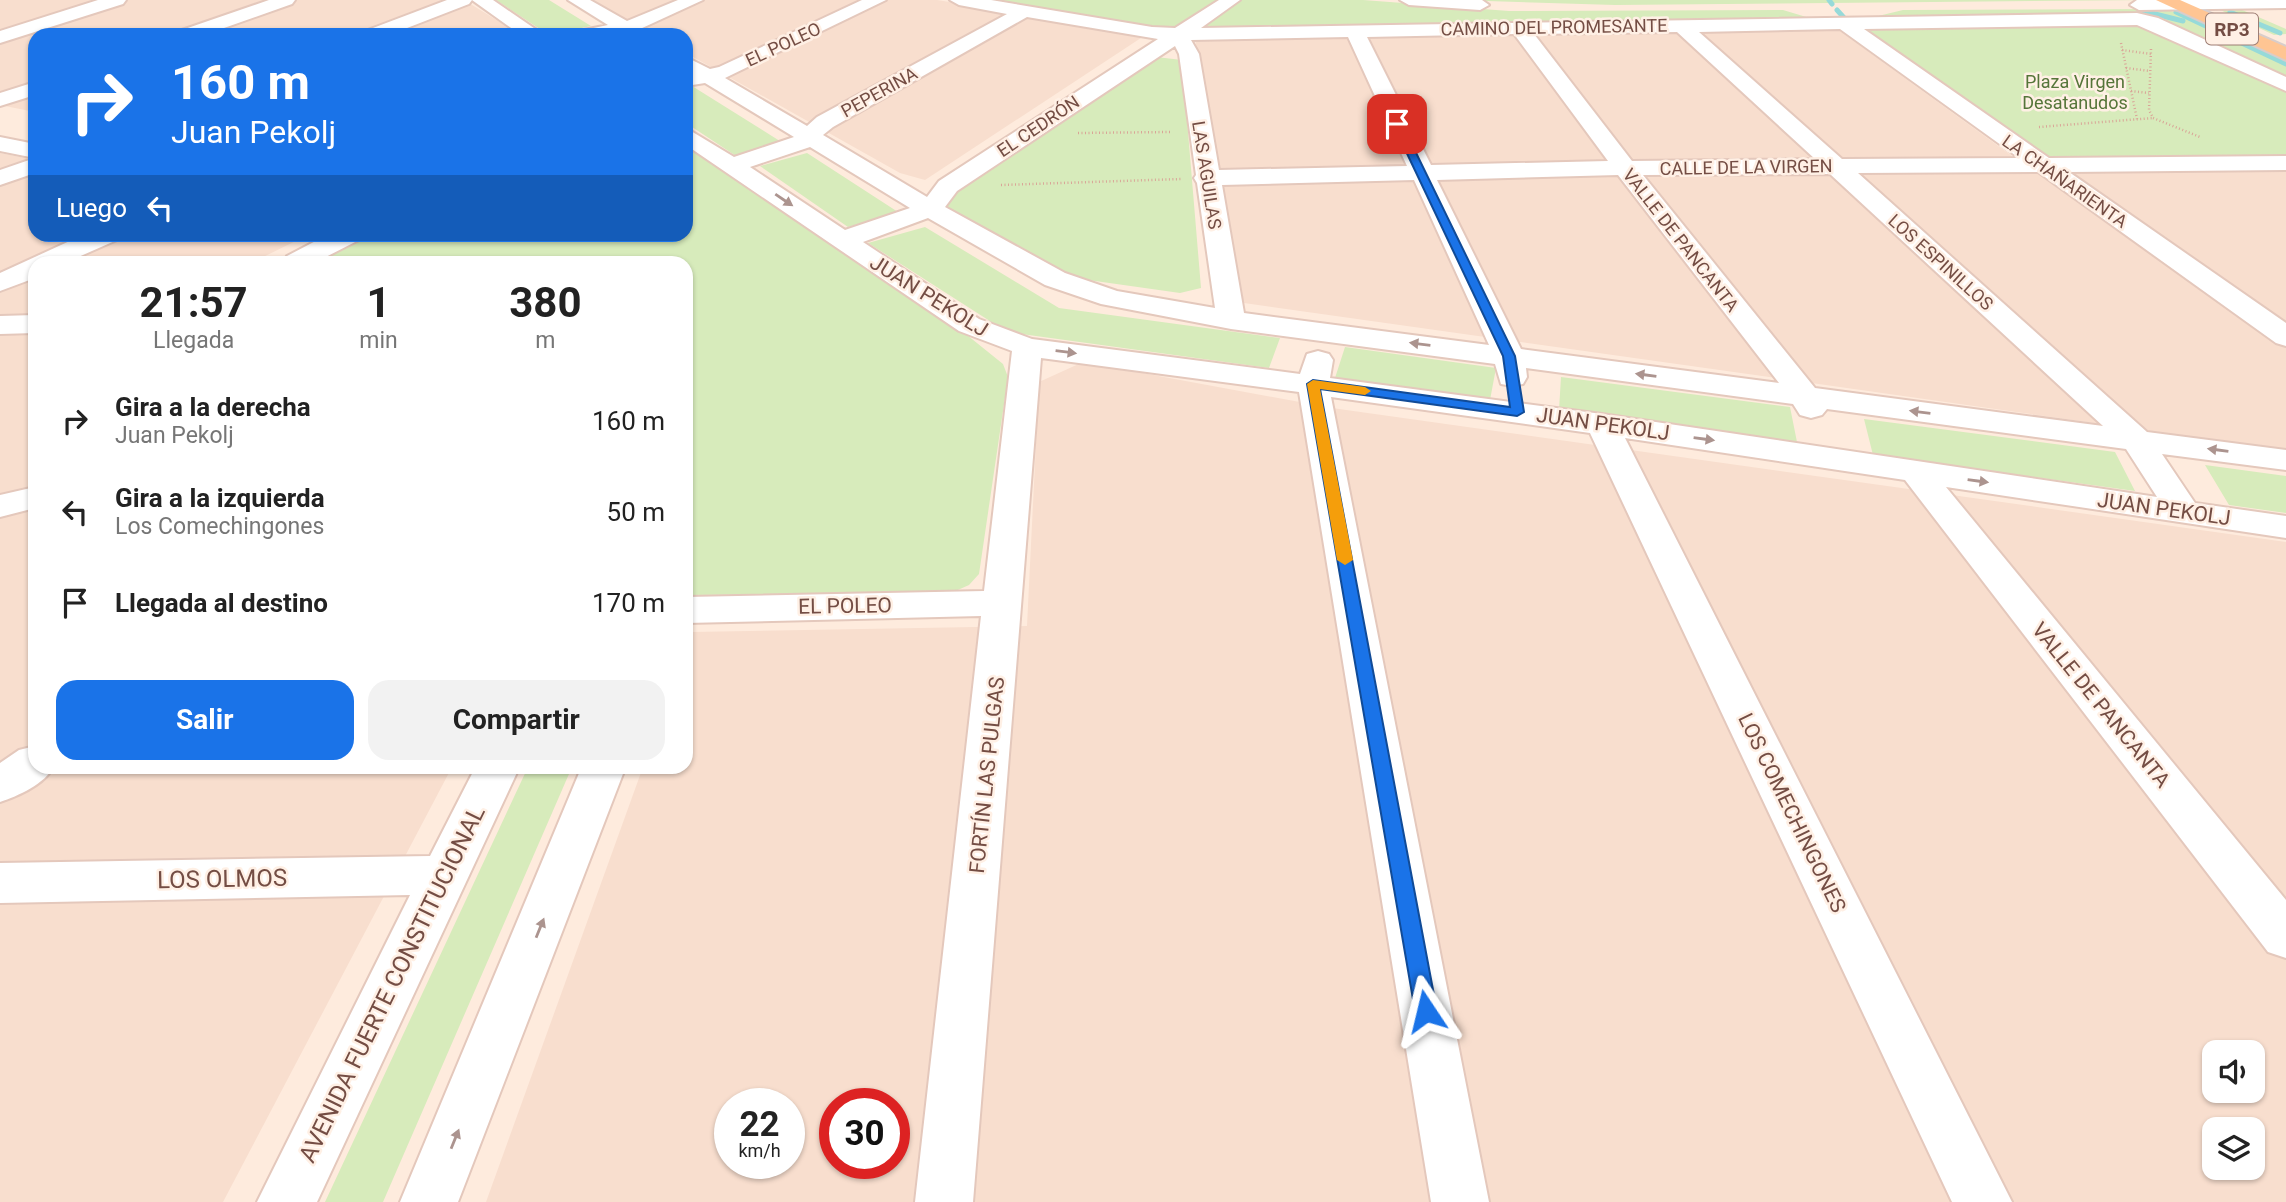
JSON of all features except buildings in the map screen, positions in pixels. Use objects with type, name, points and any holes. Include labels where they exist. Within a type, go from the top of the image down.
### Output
[{"type":"main road","name":"RP3","points":[[2184,2],[2282,38]]},
{"type":"street","points":[[28,28],[117,0]]},
{"type":"street","points":[[206,28],[286,0]]},
{"type":"street","points":[[390,28],[463,0]]},
{"type":"street","points":[[481,0],[523,28]]},
{"type":"street","points":[[577,0],[626,28]]},
{"type":"street","points":[[637,28],[694,0]]},
{"type":"street","name":"EL POLEO","points":[[694,74],[877,0]]},
{"type":"street","name":"CAMINO DEL PROMESANTE","points":[[959,0],[1152,33],[1178,34],[1519,28],[1677,17],[1844,24],[2137,19],[2151,32]]},
{"type":"street","name":"EL CEDRÓN","points":[[930,209],[948,186],[1231,0]]},
{"type":"street","points":[[1409,0],[1494,6]]},
{"type":"street","points":[[1677,17],[1768,7],[2286,3]]},
{"type":"street","points":[[2235,4],[2282,38]]},
{"type":"street","points":[[1768,7],[1795,10],[1844,24],[1909,7]]},
{"type":"street","name":"PEPERINA","points":[[731,165],[797,146],[825,122],[1025,11]]},
{"type":"street","name":"LOS ESPINILLOS","points":[[1677,17],[1834,166],[2136,439],[2185,512]]},
{"type":"street","name":"LA CHAÑARIENTA","points":[[1844,24],[2286,337]]},
{"type":"street","points":[[0,37],[28,28]]},
{"type":"street","name":"VALLE DE PANCANTA","points":[[1519,28],[1625,168],[1806,397],[1833,457]]},
{"type":"street","points":[[1354,30],[1509,356],[1517,412]]},
{"type":"street","points":[[2151,32],[2286,85]]},
{"type":"street","name":"LAS AGUILAS","points":[[1178,34],[1188,50],[1206,178],[1231,320]]},
{"type":"street","points":[[694,74],[810,136],[930,209],[1055,279],[1085,291],[1231,320],[2286,460]]},
{"type":"street","points":[[4,113],[28,94]]},
{"type":"street","name":"JUAN PEKOLJ","points":[[693,140],[970,325],[1027,347],[1833,457],[2284,528]]},
{"type":"street","points":[[0,144],[28,149]]},
{"type":"street","name":"CALLE DE LA VIRGEN","points":[[1206,178],[1625,168],[2286,163]]},
{"type":"street","points":[[2246,164],[2286,187]]},
{"type":"street","points":[[0,178],[28,168]]},
{"type":"street","points":[[843,240],[930,209]]},
{"type":"street","points":[[59,256],[90,242]]},
{"type":"street","points":[[308,256],[335,242]]},
{"type":"street","points":[[0,284],[28,271]]},
{"type":"street","points":[[0,325],[28,324]]},
{"type":"street","points":[[1324,332],[1313,384],[1460,1202]]},
{"type":"street","name":"FORTÍN LAS PULGAS","points":[[944,1202],[1027,347]]},
{"type":"street","name":"LOS COMECHINGONES","points":[[1602,424],[1983,1202]]},
{"type":"street","name":"VALLE DE PANCANTA","points":[[1916,472],[2286,937]]},
{"type":"street","points":[[0,506],[28,499]]},
{"type":"street","name":"EL POLEO","points":[[693,610],[1004,603]]},
{"type":"street","points":[[0,785],[28,767]]},
{"type":"street","name":"AVENIDA FUERTE CONSTITUCIONAL","points":[[286,1202],[494,774]]},
{"type":"street","points":[[429,1202],[601,774]]},
{"type":"street","name":"LOS OLMOS","points":[[0,883],[444,875]]},
{"type":"path","points":[[2151,32],[2149,110],[2153,118]]},
{"type":"path","points":[[2120,38],[2137,119]]},
{"type":"path","points":[[2122,50],[2151,54]]},
{"type":"path","points":[[2126,68],[2150,71]]},
{"type":"path","points":[[2131,91],[2149,93]]},
{"type":"path","points":[[2034,127],[2153,118],[2200,137]]},
{"type":"path","points":[[1026,133],[1200,132]]},
{"type":"path","points":[[948,186],[1206,178]]},
{"type":"shaded area","points":[[0,0],[464,0],[510,28],[28,28],[28,111],[0,105]]},
{"type":"shaded area","points":[[590,0],[937,0],[1147,34],[925,180],[900,173],[693,57],[693,28],[640,28]]},
{"type":"shaded area","points":[[1833,26],[2030,169],[2286,168],[2286,450],[1237,302],[1195,38]]},
{"type":"shaded area","points":[[0,153],[28,159],[28,242],[294,242],[265,256],[28,256],[28,774],[448,774],[223,1202],[0,1202]]},
{"type":"shaded area","points":[[1083,362],[1332,408],[2286,542],[2286,1202],[486,1202],[640,774],[693,774],[693,632],[1027,626],[1039,382]]},
{"type":"green space","points":[[496,0],[549,0],[591,26],[582,28],[538,28]]},
{"type":"green space","points":[[975,0],[1219,0],[1175,27],[1161,29]]},
{"type":"green space","points":[[1239,0],[1363,0],[1509,11],[1783,10],[1813,19],[1210,28],[1201,26]]},
{"type":"green space","points":[[1456,0],[2151,0],[1615,5]]},
{"type":"green space","points":[[2233,6],[2286,29],[2286,34],[2274,35],[2216,8]]},
{"type":"green space","points":[[2157,9],[2183,13],[2286,59],[2286,81],[2148,17],[1874,17],[1903,10]]},
{"type":"green space","name":"Plaza Virgen Desatanudos","points":[[2133,22],[2286,90],[2286,159],[2048,159],[1864,31],[1870,28]]},
{"type":"green space","points":[[1156,57],[1182,60],[1201,288],[1180,293],[1067,277],[950,213],[943,204],[945,197]]},
{"type":"green space","points":[[693,87],[783,143],[736,156],[693,128]]},
{"type":"green space","points":[[693,149],[967,335],[1003,364],[1008,377],[979,574],[969,585],[951,593],[693,595],[693,256],[327,256],[354,242],[693,242]]},
{"type":"green space","points":[[807,153],[898,212],[848,227],[760,166]]},
{"type":"green space","points":[[925,227],[1059,308],[1280,338],[1269,368],[1007,332],[868,243]]},
{"type":"green space","points":[[1345,347],[1496,368],[1490,400],[1335,378]]},
{"type":"green space","points":[[1561,377],[1790,407],[1797,442],[1559,410]]},
{"type":"green space","points":[[1864,419],[2115,452],[2135,491],[1873,455]]},
{"type":"green space","points":[[2205,465],[2286,476],[2286,513],[2229,505]]},
{"type":"green space","points":[[525,774],[569,774],[383,1202],[325,1202]]},
{"type":"waterway","points":[[1829,0],[1832,4]]},
{"type":"waterway","points":[[1837,10],[1846,20]]},
{"type":"waterway","points":[[2139,10],[2183,21]]},
{"type":"waterway","points":[[2176,12],[2286,64]]},
{"type":"waterway","points":[[2230,12],[2280,33]]},
{"type":"slow traffic","points":[[1345,560],[1313,384],[1365,391]]},
{"type":"route","points":[[1397,124],[1509,356],[1517,412],[1313,384],[1426,1011]]}]
